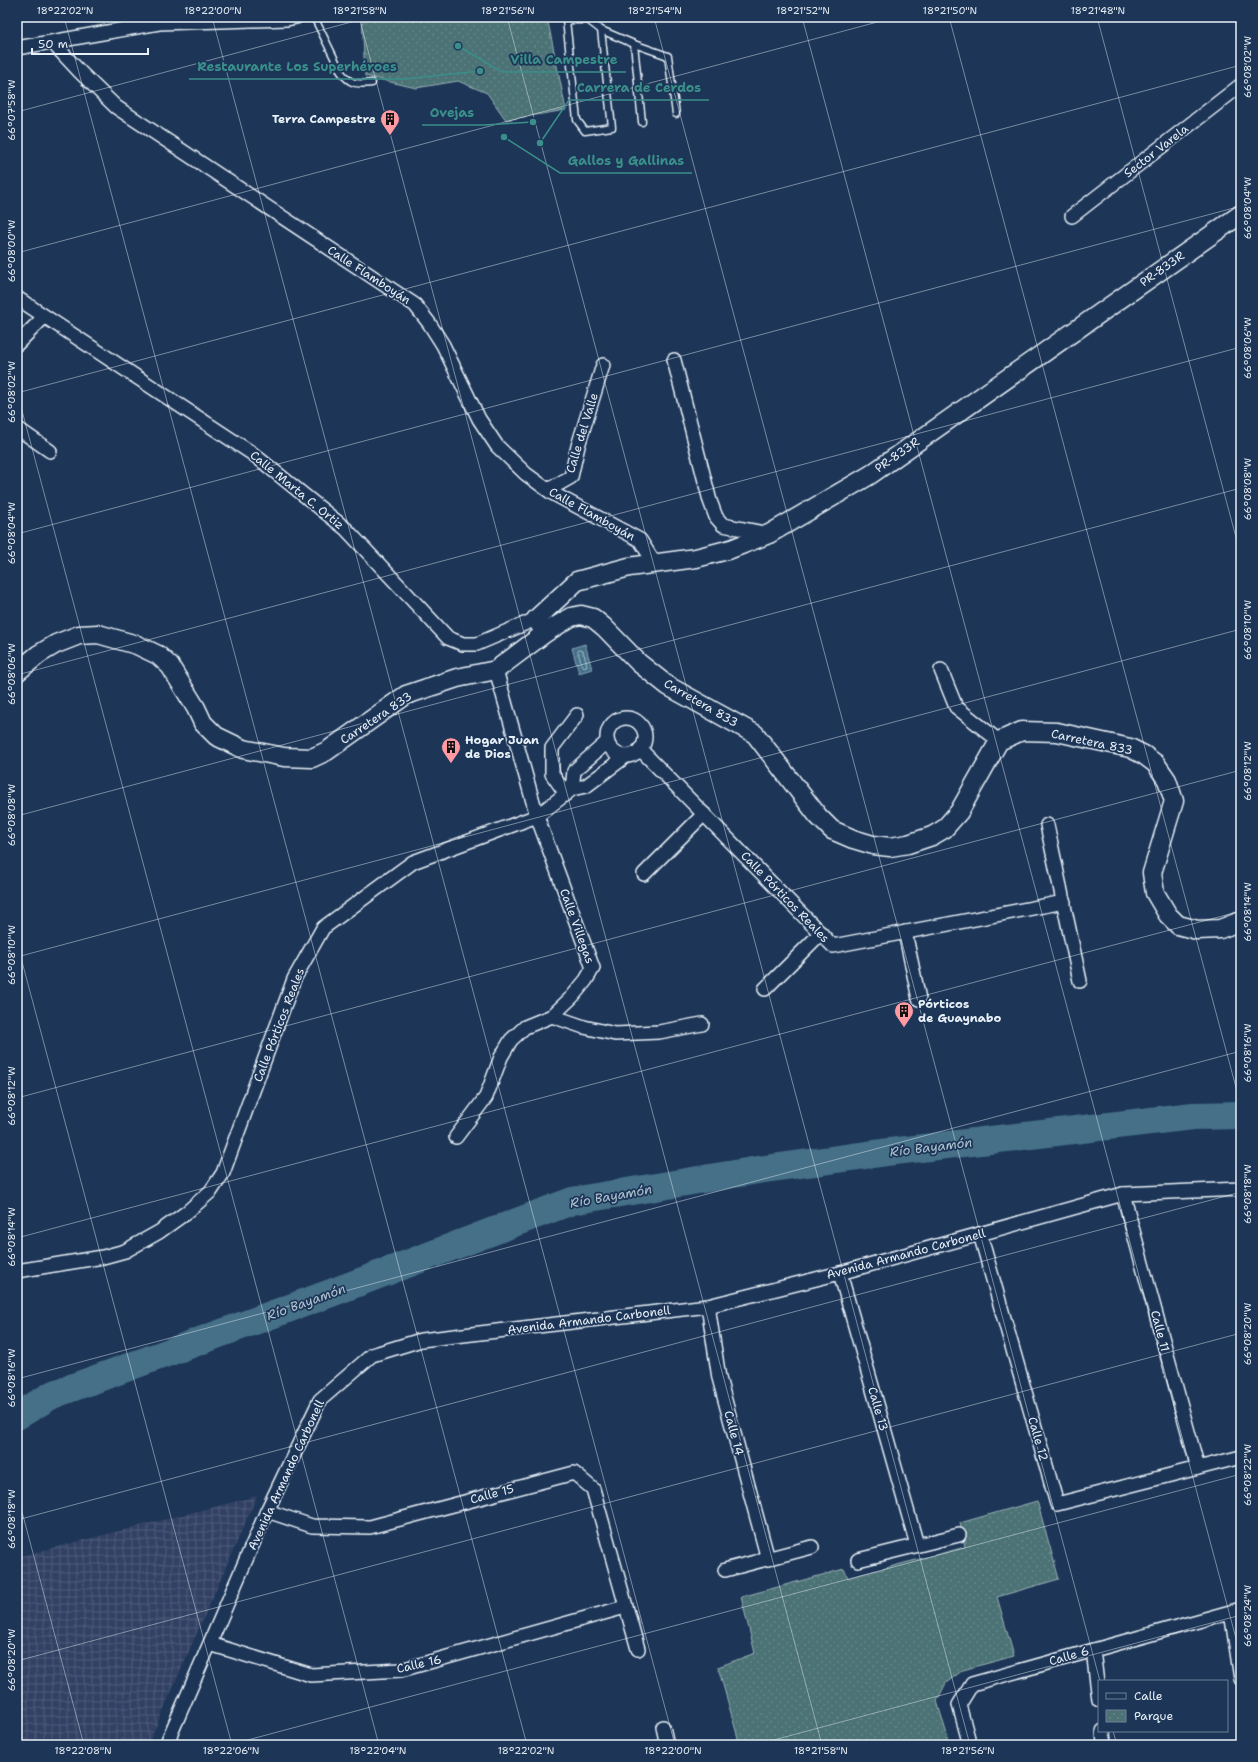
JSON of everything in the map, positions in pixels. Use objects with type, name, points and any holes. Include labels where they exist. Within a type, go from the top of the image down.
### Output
[{"type":"street","points":[[17,48],[159,24],[287,19],[296,17]]},
{"type":"street","name":"Calle Flamboyán","points":[[52,42],[116,107],[415,304],[443,344],[479,420],[497,446],[526,474],[548,490],[640,540],[655,564]]},
{"type":"street","name":"Sector Varela","points":[[1072,216],[1241,85]]},
{"type":"street","name":"PR-833R","points":[[541,626],[577,581],[629,567],[696,558],[731,548],[769,534],[870,474],[1241,214]]},
{"type":"street","name":"Calle Marta C. Ortiz","points":[[17,298],[252,454],[346,529],[448,638],[463,644],[477,644],[541,626]]},
{"type":"street","points":[[17,344],[44,317]]},
{"type":"street","points":[[674,360],[710,501],[716,517],[724,525],[769,534]]},
{"type":"street","name":"Calle del Valle","points":[[548,490],[571,477],[578,446],[603,365]]},
{"type":"street","points":[[17,428],[50,451]]},
{"type":"street","name":"Carretera 833","points":[[17,672],[39,654],[56,644],[79,635],[98,634],[137,644],[158,655],[170,666],[196,708],[203,723],[216,736],[243,749],[284,757],[312,758],[328,751],[406,695],[457,678],[496,670],[541,626],[581,615],[593,618],[604,627],[639,663],[668,686],[755,734],[818,816],[832,830],[873,846],[908,844],[932,836],[944,830],[959,812],[999,741],[1022,731],[1056,732],[1130,748],[1144,755],[1156,764],[1168,780],[1174,801],[1152,873],[1155,893],[1168,915],[1178,925],[1197,930],[1220,929],[1241,921]]},
{"type":"street","name":"Calle Villegas","points":[[456,1137],[486,1097],[501,1057],[511,1040],[525,1027],[552,1016],[572,997],[586,980],[592,968],[537,816],[496,670]]},
{"type":"street","points":[[941,670],[956,707],[999,741]]},
{"type":"street","points":[[569,791],[552,774],[552,748],[577,715]]},
{"type":"street","points":[[629,718],[635,720],[643,729],[644,742],[640,749],[632,755],[626,756],[614,752],[608,742],[608,729],[617,720],[629,718]]},
{"type":"street","points":[[569,791],[574,771],[608,742]]},
{"type":"street","name":"Calle Pórticos Reales","points":[[640,749],[833,946],[1064,902]]},
{"type":"street","name":"Calle Pórticos Reales","points":[[17,1271],[103,1257],[125,1251],[159,1232],[193,1207],[211,1191],[223,1173],[294,979],[323,928],[413,862],[537,816],[569,791],[586,786],[626,756]]},
{"type":"street","points":[[644,874],[704,814]]},
{"type":"street","points":[[1047,825],[1080,981]]},
{"type":"street","points":[[905,932],[919,998]]},
{"type":"street","points":[[765,989],[820,933]]},
{"type":"street","points":[[552,1016],[584,1027],[615,1034],[659,1032],[702,1024]]},
{"type":"street","name":"Avenida Armando Carbonell","points":[[166,1745],[268,1510],[320,1400],[372,1355],[421,1340],[708,1306],[840,1273],[1122,1194],[1241,1189]]},
{"type":"street","name":"Calle 11","points":[[1122,1194],[1198,1468]]},
{"type":"street","name":"Calle 12","points":[[980,1234],[1057,1504],[1198,1468]]},
{"type":"street","name":"Calle 13","points":[[840,1273],[917,1545]]},
{"type":"street","name":"Calle 14","points":[[708,1306],[719,1378],[768,1559]]},
{"type":"street","points":[[1198,1468],[1241,1457]]},
{"type":"street","name":"Calle 15","points":[[268,1510],[312,1526],[370,1527],[574,1473],[593,1489],[625,1607]]},
{"type":"street","points":[[858,1560],[959,1535]]},
{"type":"street","points":[[725,1570],[812,1548]]},
{"type":"street","points":[[625,1607],[638,1649]]},
{"type":"street","name":"Calle 16","points":[[210,1644],[310,1675],[401,1670],[625,1607]]},
{"type":"street","points":[[1236,1611],[1241,1678]]},
{"type":"street","name":"Calle 6","points":[[970,1745],[959,1705],[972,1684],[1236,1611]]},
{"type":"street","points":[[1093,1650],[1098,1692]]},
{"type":"street","points":[[663,1727],[667,1745]]},
{"type":"street","points":[[1102,1732],[1104,1745]]},
{"type":"lane","points":[[314,17],[341,72],[347,79],[354,84],[372,83]]},
{"type":"lane","points":[[601,30],[612,127],[585,131],[577,120],[565,18],[588,18],[601,30],[668,56],[676,114]]},
{"type":"lane","points":[[634,44],[642,122]]},
{"type":"shaded area","points":[[257,1496],[148,1745],[17,1745],[17,1557]]},
{"type":"green space","points":[[362,17],[547,17],[566,110],[506,120],[487,93],[458,81],[416,88],[365,76]]},
{"type":"green space","points":[[1037,1501],[1059,1579],[997,1597],[1014,1656],[963,1670],[946,1683],[937,1701],[950,1745],[740,1745],[718,1667],[755,1653],[741,1597],[844,1569],[848,1578],[965,1547],[960,1523]]},
{"type":"water","points":[[585,644],[592,669],[579,673],[572,648]]},
{"type":"waterway","name":"Río Bayamón","points":[[17,1416],[52,1395],[331,1293],[572,1201],[758,1170],[888,1152],[1193,1116],[1241,1115]]},
{"type":"place","name":"Villa Campestre","points":[[458,46]]},
{"type":"place","name":"Restaurante Los Superhéroes","points":[[480,71]]},
{"type":"place","name":"Ovejas","points":[[533,122]]},
{"type":"place","name":"Terra Campestre","points":[[390,136]]},
{"type":"place","name":"Gallos y Gallinas","points":[[504,137]]},
{"type":"place","name":"Carrera de Cerdos","points":[[540,143]]},
{"type":"place","name":"Hogar Juan de Dios","points":[[451,764]]},
{"type":"place","name":"Pórticos de Guaynabo","points":[[904,1028]]}]
